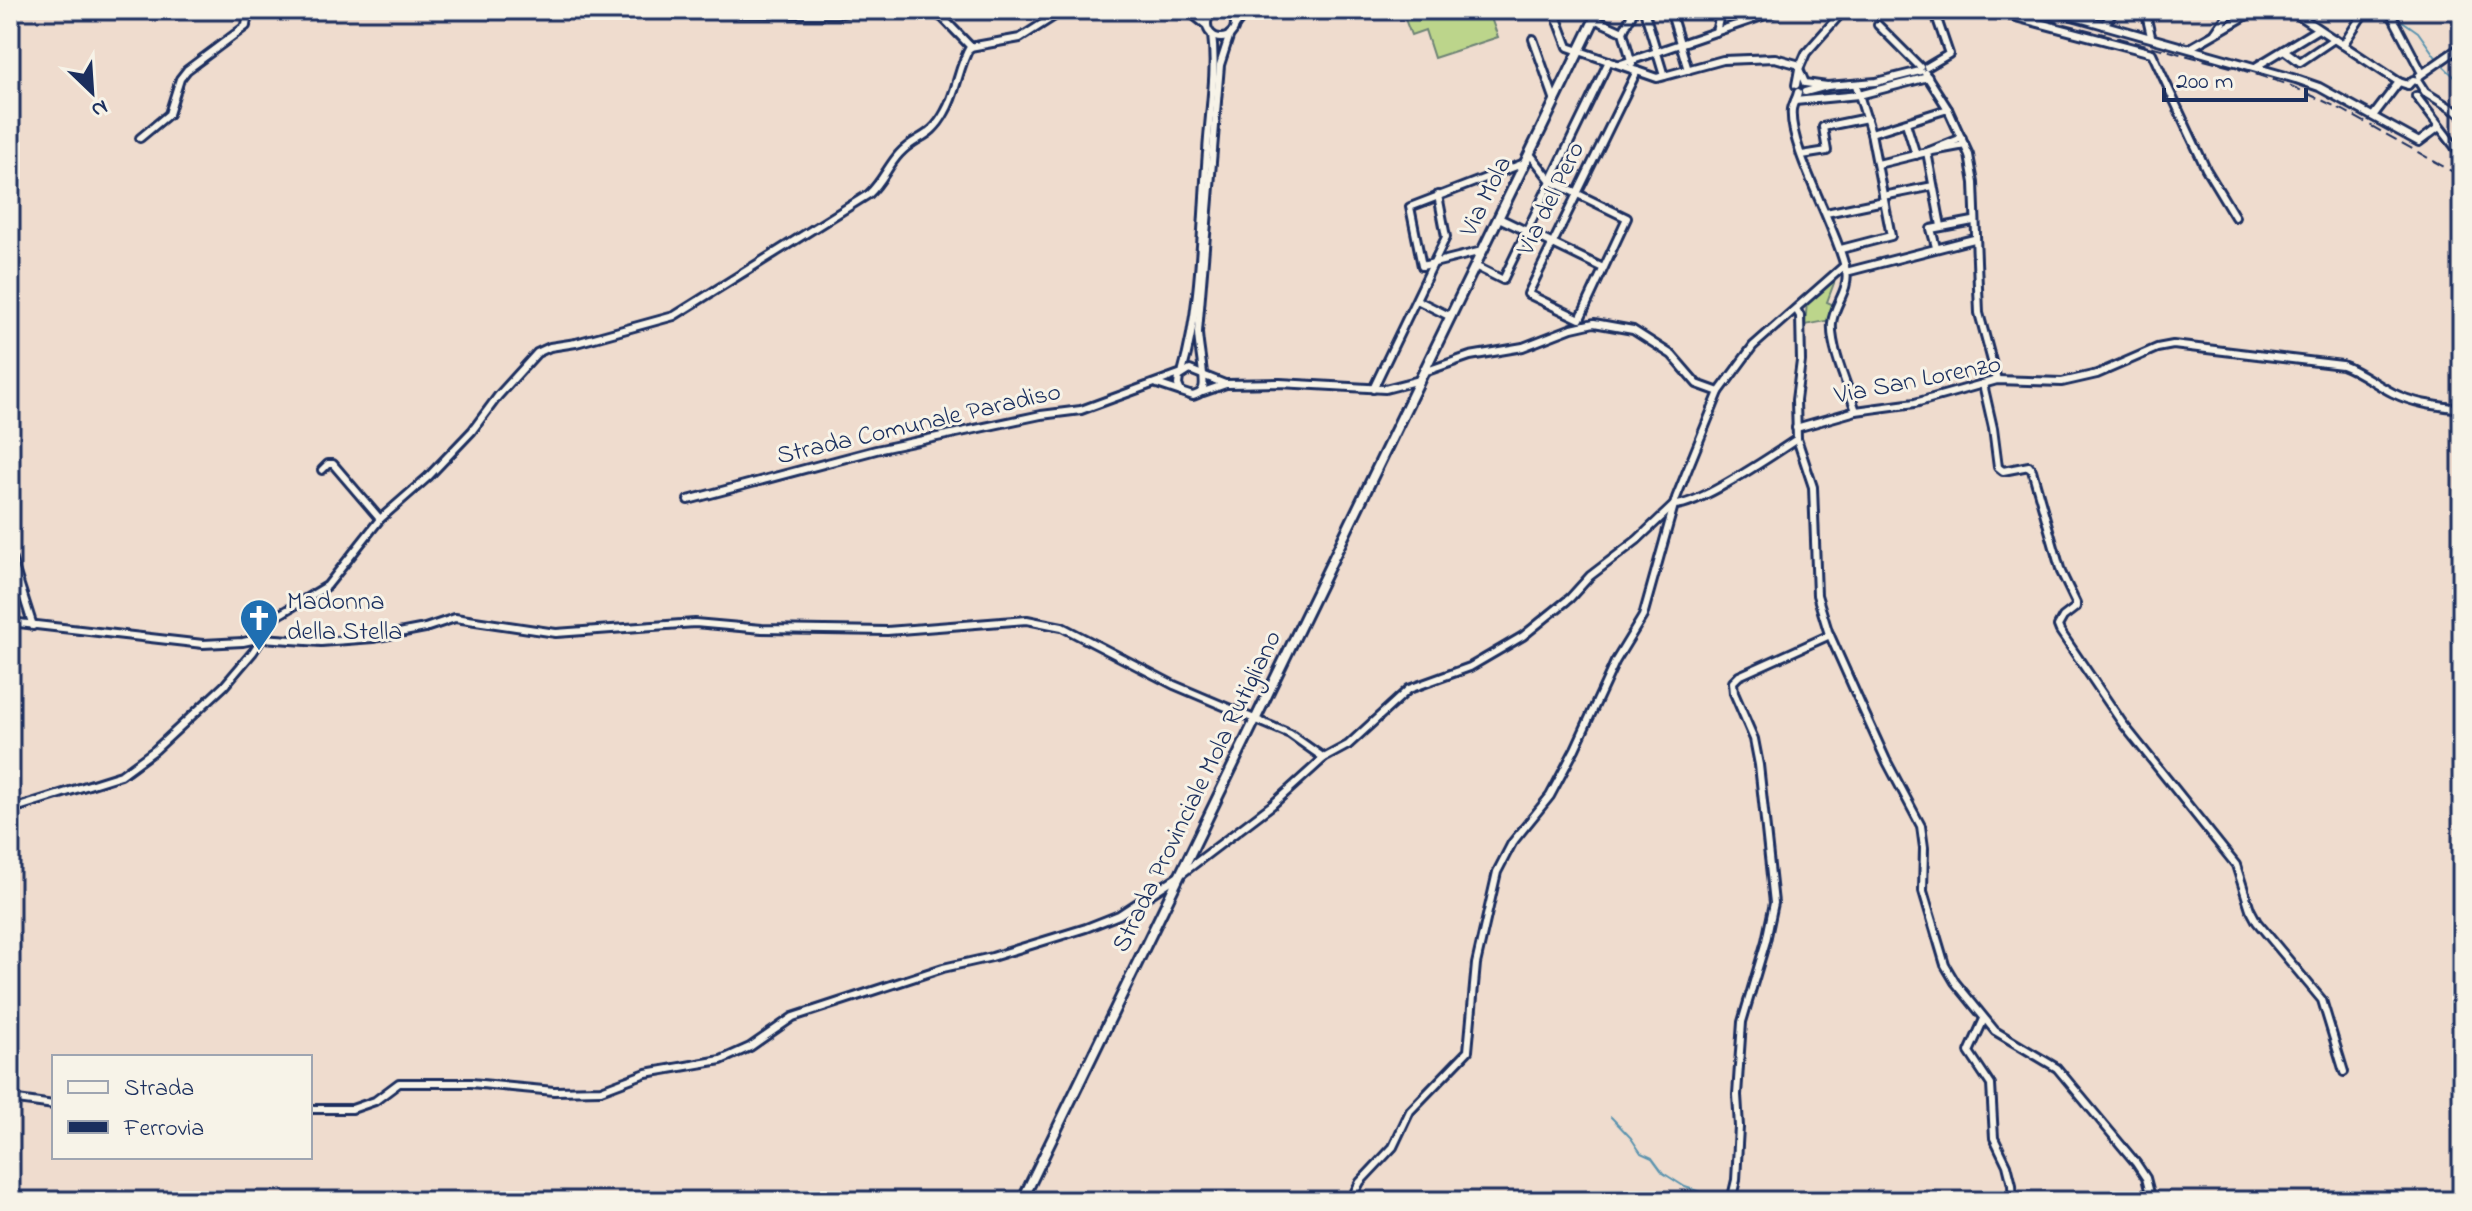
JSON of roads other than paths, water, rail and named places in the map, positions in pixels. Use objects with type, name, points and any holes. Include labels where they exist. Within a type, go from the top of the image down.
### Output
[{"type":"main road","name":"Via Mola","points":[[1410,401],[1597,14]]},
{"type":"main road","name":"Strada Provinciale Mola Rutigliano","points":[[1022,1201],[1410,401]]},
{"type":"street","points":[[140,138],[169,114],[180,79],[187,70],[246,26],[248,10]]},
{"type":"street","points":[[539,10],[836,14],[863,10]]},
{"type":"street","points":[[928,10],[943,18],[971,47]]},
{"type":"street","points":[[10,807],[121,775],[155,750],[224,686],[277,616],[327,586],[380,519],[422,483],[472,431],[498,396],[537,353],[550,347],[576,343],[674,316],[869,194],[898,155],[938,125],[949,105],[965,55],[971,47],[1020,38],[1064,10]]},
{"type":"street","points":[[1181,392],[1178,381],[1189,355],[1198,272],[1212,73],[1212,35],[1207,26],[1187,10]]},
{"type":"street","points":[[1199,10],[1231,11],[1235,26]]},
{"type":"street","points":[[1201,392],[1204,384],[1197,349],[1220,65],[1230,34],[1248,10]]},
{"type":"street","points":[[1554,10],[1568,47],[1657,78],[1723,60],[1775,58],[1800,67]]},
{"type":"street","points":[[1623,32],[1634,10]]},
{"type":"street","points":[[1644,10],[1664,76]]},
{"type":"street","points":[[1670,10],[1688,70]]},
{"type":"street","points":[[1716,32],[1721,10]]},
{"type":"street","points":[[1619,65],[1780,10]]},
{"type":"street","points":[[1800,89],[1800,67],[1806,53],[1844,10]]},
{"type":"street","points":[[1795,101],[1859,95],[1924,71],[1949,54],[1934,10]]},
{"type":"street","points":[[1989,10],[2152,53],[2209,175],[2235,217]]},
{"type":"street","points":[[2057,10],[2257,66],[2319,87],[2419,142],[2439,127]]},
{"type":"street","points":[[2104,25],[2114,10]]},
{"type":"street","points":[[2145,10],[2151,36]]},
{"type":"street","points":[[2214,34],[2231,10]]},
{"type":"street","points":[[2190,48],[2256,10]]},
{"type":"street","points":[[2290,10],[2408,85],[2462,156]]},
{"type":"street","points":[[2389,10],[2422,73]]},
{"type":"street","points":[[1207,26],[1213,11]]},
{"type":"street","points":[[2343,45],[2365,11]]},
{"type":"street","points":[[1597,14],[1623,32],[1635,70]]},
{"type":"street","points":[[1878,25],[1924,71],[1948,109],[1965,145],[1974,183],[1973,221],[1980,319],[1997,380]]},
{"type":"street","points":[[2257,66],[2318,29]]},
{"type":"street","points":[[1212,35],[1221,38],[1230,34]]},
{"type":"street","points":[[1533,39],[1555,101]]},
{"type":"street","points":[[2284,50],[2300,62],[2334,39]]},
{"type":"street","points":[[2408,85],[2462,46]]},
{"type":"street","points":[[1475,266],[1503,280],[1609,61]]},
{"type":"street","points":[[1800,67],[1805,83]]},
{"type":"street","name":"Via del Pero","points":[[1603,268],[1580,319],[1528,294],[1635,70]]},
{"type":"street","points":[[1800,89],[1856,85],[1924,71]]},
{"type":"street","points":[[2416,80],[2425,92],[2462,115]]},
{"type":"street","points":[[2373,116],[2399,82]]},
{"type":"street","points":[[1805,83],[1827,86]]},
{"type":"street","points":[[1805,83],[1792,106],[1793,120],[1802,155],[1841,249],[1847,284],[1832,326],[1836,351],[1856,411]]},
{"type":"street","points":[[1841,249],[1891,236],[1871,133],[1856,85]]},
{"type":"street","points":[[2416,96],[2421,97],[2425,92]]},
{"type":"street","points":[[1871,133],[1948,109]]},
{"type":"street","points":[[1802,155],[1827,151],[1823,127],[1867,118]]},
{"type":"street","points":[[1906,123],[1916,155]]},
{"type":"street","points":[[1927,152],[1962,138]]},
{"type":"street","points":[[1878,164],[1965,145]]},
{"type":"street","points":[[1927,152],[1941,226]]},
{"type":"street","points":[[1482,251],[1422,266],[1410,207],[1528,158],[1551,181],[1627,218],[1603,268],[1499,218]]},
{"type":"street","points":[[1826,213],[1933,186]]},
{"type":"street","points":[[1373,389],[1446,237],[1438,195]]},
{"type":"street","points":[[1936,247],[1931,229],[1973,221]]},
{"type":"street","points":[[1350,1201],[1360,1182],[1393,1147],[1410,1111],[1468,1051],[1476,964],[1497,872],[1512,843],[1550,796],[1615,662],[1643,616],[1674,505],[1719,392],[1748,351],[1845,268],[1974,239]]},
{"type":"street","points":[[1417,300],[1451,317]]},
{"type":"street","points":[[1796,309],[1800,316],[1801,361],[1796,428],[1797,439],[1813,481],[1816,590],[1830,635],[1886,760],[1921,826],[1923,891],[1945,965],[1999,1035],[2061,1073],[2140,1169],[2152,1201]]},
{"type":"street","points":[[1157,384],[1193,396],[1226,384],[1289,383],[1385,389],[1470,356],[1523,347],[1594,323],[1619,326],[1637,333],[1672,355],[1697,384],[1719,392]]},
{"type":"street","name":"Via San Lorenzo","points":[[1796,428],[1856,411],[1915,403],[1997,380],[2062,382],[2103,372],[2163,346],[2179,345],[2342,365],[2407,399],[2437,407],[2462,409]]},
{"type":"street","points":[[1182,373],[1194,370],[1226,384]]},
{"type":"street","name":"Strada Comunale Paradiso","points":[[688,500],[876,450],[1047,414],[1081,410],[1182,373]]},
{"type":"street","points":[[1983,384],[1998,467],[2003,471],[2029,466],[2032,470],[2061,572],[2076,603],[2076,607],[2060,621],[2060,631],[2123,724],[2236,865],[2257,922],[2322,1000],[2344,1072]]},
{"type":"street","points":[[312,1109],[352,1109],[369,1104],[399,1083],[471,1083],[516,1089],[591,1091],[618,1085],[646,1073],[721,1060],[750,1047],[793,1017],[943,968],[992,957],[1110,919],[1180,875],[1281,798],[1324,758],[1348,745],[1409,689],[1470,667],[1523,636],[1674,505],[1712,492],[1797,439]]},
{"type":"street","points":[[322,470],[333,464],[380,519]]},
{"type":"street","points":[[10,554],[33,626]]},
{"type":"street","points":[[10,622],[203,644],[262,638],[321,642],[373,638],[425,628],[455,618],[556,633],[695,623],[762,629],[887,631],[1027,620],[1062,627],[1174,685],[1297,738],[1324,758]]},
{"type":"street","points":[[1731,1201],[1736,1180],[1742,1022],[1774,903],[1759,765],[1753,736],[1734,693],[1733,682],[1739,676],[1830,635]]},
{"type":"street","points":[[1984,1019],[1969,1052],[1991,1085],[1994,1138],[2007,1165],[2013,1201]]},
{"type":"street","points":[[10,1099],[52,1105]]},
{"type":"waterway","points":[[2374,10],[2382,13]]},
{"type":"waterway","points":[[2401,20],[2418,32],[2437,59]]},
{"type":"waterway","points":[[2441,64],[2462,84]]},
{"type":"waterway","points":[[1611,1117],[1641,1153],[1652,1158],[1663,1173],[1685,1187],[1719,1198],[1772,1199]]},
{"type":"railway","points":[[2012,10],[2289,85],[2343,110],[2462,177]]},
{"type":"place","name":"Madonna della Stella","points":[[259,652]]}]
